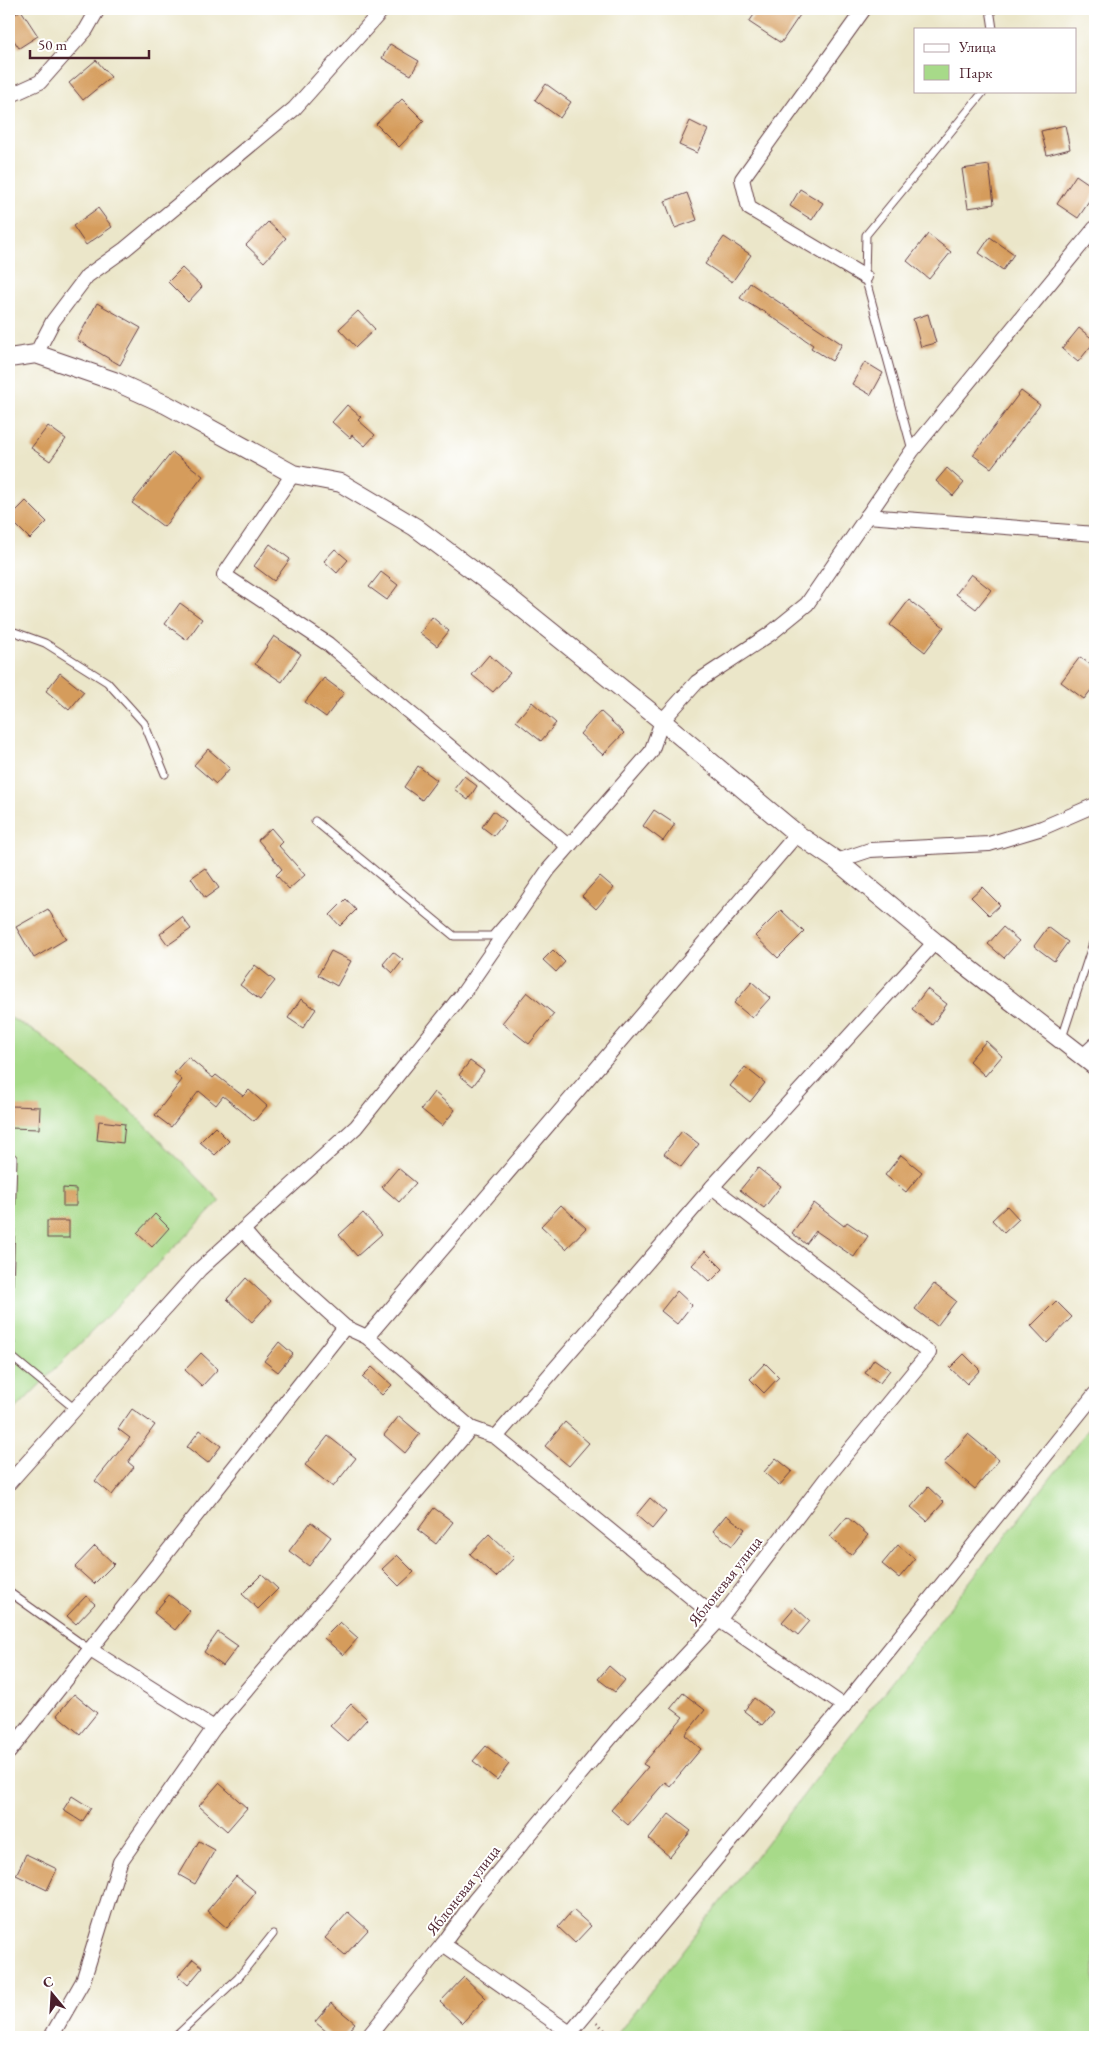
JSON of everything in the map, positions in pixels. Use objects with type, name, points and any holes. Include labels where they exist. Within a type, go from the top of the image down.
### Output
[{"type":"street","points":[[9,96],[40,82],[86,30],[98,9]]},
{"type":"street","points":[[36,354],[53,321],[87,276],[125,249],[294,109],[383,9]]},
{"type":"street","points":[[864,9],[742,179],[749,208],[865,278]]},
{"type":"street","points":[[9,1483],[200,1269],[356,1127],[464,992],[549,869],[651,752],[662,720],[697,682],[770,634],[807,604],[912,451],[1095,228]]},
{"type":"street","points":[[9,358],[36,354],[114,381],[167,405],[293,474],[341,483],[415,527],[507,596],[662,720],[797,834],[837,861],[935,942],[1062,1038],[1091,1055]]},
{"type":"street","points":[[293,474],[224,575],[328,644],[568,846]]},
{"type":"street","points":[[867,516],[1095,534]]},
{"type":"street","points":[[837,861],[870,850],[989,844],[1042,828],[1095,805]]},
{"type":"street","points":[[367,1337],[797,834]]},
{"type":"street","points":[[496,1437],[712,1187],[935,942]]},
{"type":"street","name":"Яблоневая улица","points":[[368,2037],[443,1944],[474,1901],[622,1724],[719,1620],[825,1480],[929,1353],[712,1187]]},
{"type":"street","points":[[243,1230],[261,1251],[345,1327],[367,1337],[471,1428],[496,1437],[719,1620],[844,1706]]},
{"type":"street","points":[[9,1752],[345,1327]]},
{"type":"street","points":[[443,1944],[569,2035],[844,1706],[1095,1394]]},
{"type":"street","points":[[51,2037],[83,1980],[120,1862],[214,1728],[471,1428]]},
{"type":"street","points":[[89,1649],[214,1728]]},
{"type":"lane","points":[[990,9],[993,28]]},
{"type":"lane","points":[[912,451],[865,278],[866,235],[983,92]]},
{"type":"lane","points":[[9,630],[45,643],[107,682],[144,723],[165,774]]},
{"type":"lane","points":[[316,821],[454,936],[492,936],[549,869]]},
{"type":"lane","points":[[1062,1038],[1095,937]]},
{"type":"lane","points":[[9,1284],[13,1158]]},
{"type":"lane","points":[[9,1323],[12,1357],[75,1409]]},
{"type":"lane","points":[[9,1592],[89,1649]]},
{"type":"lane","points":[[175,2037],[238,1978],[272,1934]]},
{"type":"green space","points":[[9,1017],[39,1034],[130,1110],[220,1201],[9,1416]]},
{"type":"green space","points":[[1095,1421],[1095,2037],[615,2037]]},
{"type":"building","points":[[758,9],[804,9],[781,43],[749,22]]},
{"type":"building","points":[[21,10],[38,36],[19,48],[9,33],[9,19]]},
{"type":"building","points":[[390,44],[419,61],[411,75],[382,58]]},
{"type":"building","points":[[96,60],[111,77],[83,100],[69,83]]},
{"type":"building","points":[[546,84],[571,102],[560,118],[535,100]]},
{"type":"building","points":[[402,99],[424,121],[399,147],[376,124]]},
{"type":"building","points":[[690,121],[708,130],[697,153],[679,145]]},
{"type":"building","points":[[1065,125],[1070,149],[1047,155],[1041,131]]},
{"type":"building","points":[[989,165],[994,204],[968,208],[962,169]]},
{"type":"building","points":[[1076,175],[1095,188],[1095,193],[1078,218],[1057,204]]},
{"type":"building","points":[[800,189],[823,203],[812,220],[790,206]]},
{"type":"building","points":[[687,193],[697,220],[675,228],[665,201]]},
{"type":"building","points":[[98,208],[112,227],[86,245],[73,226]]},
{"type":"building","points":[[268,222],[286,238],[264,262],[246,245]]},
{"type":"building","points":[[928,234],[951,252],[929,279],[907,261]]},
{"type":"building","points":[[724,237],[751,255],[732,282],[705,264]]},
{"type":"building","points":[[990,237],[1014,254],[1003,270],[979,253]]},
{"type":"building","points":[[182,268],[202,287],[188,302],[168,282]]},
{"type":"building","points":[[750,283],[842,344],[832,361],[811,348],[813,345],[762,310],[740,298]]},
{"type":"building","points":[[97,303],[141,328],[120,365],[77,340]]},
{"type":"building","points":[[358,311],[375,329],[356,347],[339,329]]},
{"type":"building","points":[[928,314],[936,343],[921,347],[913,319]]},
{"type":"building","points":[[1079,328],[1095,341],[1078,362],[1062,349]]},
{"type":"building","points":[[865,362],[883,373],[871,395],[852,384]]},
{"type":"building","points":[[1021,391],[1040,405],[991,468],[973,455]]},
{"type":"building","points":[[347,405],[361,417],[358,420],[375,435],[365,446],[352,435],[350,438],[332,422]]},
{"type":"building","points":[[48,426],[66,439],[50,461],[31,448]]},
{"type":"building","points":[[172,452],[203,476],[164,527],[132,503]]},
{"type":"building","points":[[947,468],[964,483],[953,496],[936,481]]},
{"type":"building","points":[[26,501],[47,522],[30,539],[9,518]]},
{"type":"building","points":[[270,544],[290,559],[274,581],[254,566]]},
{"type":"building","points":[[335,549],[348,560],[337,573],[324,561]]},
{"type":"building","points":[[381,572],[398,585],[387,600],[369,587]]},
{"type":"building","points":[[971,574],[991,590],[976,609],[956,594]]},
{"type":"building","points":[[909,600],[944,627],[925,652],[890,625]]},
{"type":"building","points":[[180,603],[202,619],[187,640],[165,624]]},
{"type":"building","points":[[432,617],[449,631],[437,646],[420,633]]},
{"type":"building","points":[[274,636],[301,654],[282,682],[255,664]]},
{"type":"building","points":[[489,655],[510,673],[493,692],[472,675]]},
{"type":"building","points":[[1080,657],[1095,668],[1095,685],[1084,699],[1061,682]]},
{"type":"building","points":[[60,673],[84,692],[69,710],[46,691]]},
{"type":"building","points":[[324,678],[344,693],[326,717],[305,702]]},
{"type":"building","points":[[532,702],[556,723],[541,741],[516,721]]},
{"type":"building","points":[[600,711],[624,733],[603,755],[580,734]]},
{"type":"building","points":[[208,749],[230,768],[216,784],[194,765]]},
{"type":"building","points":[[418,766],[437,780],[422,800],[404,787]]},
{"type":"building","points":[[464,776],[477,786],[468,800],[454,789]]},
{"type":"building","points":[[654,810],[675,824],[663,841],[643,826]]},
{"type":"building","points":[[493,811],[506,821],[494,836],[482,827]]},
{"type":"building","points":[[271,828],[283,842],[279,846],[305,875],[289,889],[276,875],[282,869],[258,840]]},
{"type":"building","points":[[205,868],[219,888],[205,898],[191,878]]},
{"type":"building","points":[[600,876],[614,888],[596,909],[582,896]]},
{"type":"building","points":[[982,887],[1000,905],[989,915],[971,897]]},
{"type":"building","points":[[346,899],[356,910],[340,926],[330,915]]},
{"type":"building","points":[[48,909],[66,939],[34,958],[16,927]]},
{"type":"building","points":[[781,910],[804,932],[778,958],[755,936]]},
{"type":"building","points":[[182,917],[191,929],[168,945],[160,934]]},
{"type":"building","points":[[1003,927],[1019,941],[1004,958],[988,944]]},
{"type":"building","points":[[1048,927],[1068,942],[1054,961],[1034,946]]},
{"type":"building","points":[[553,950],[565,962],[556,972],[543,960]]},
{"type":"building","points":[[331,951],[351,961],[337,986],[318,975]]},
{"type":"building","points":[[393,952],[403,960],[393,973],[383,964]]},
{"type":"building","points":[[255,965],[275,981],[260,1000],[240,985]]},
{"type":"building","points":[[752,982],[770,998],[752,1018],[734,1003]]},
{"type":"building","points":[[927,989],[947,1004],[932,1025],[912,1009]]},
{"type":"building","points":[[527,992],[554,1014],[529,1044],[502,1023]]},
{"type":"building","points":[[301,999],[316,1009],[303,1028],[288,1018]]},
{"type":"building","points":[[986,1041],[1002,1056],[985,1076],[969,1061]]},
{"type":"building","points":[[188,1057],[213,1078],[216,1075],[243,1096],[249,1090],[267,1106],[254,1121],[223,1096],[216,1105],[199,1091],[171,1127],[155,1115],[182,1080],[174,1073]]},
{"type":"building","points":[[470,1061],[484,1071],[473,1086],[459,1075]]},
{"type":"building","points":[[745,1067],[765,1083],[750,1102],[730,1086]]},
{"type":"building","points":[[434,1092],[455,1110],[442,1126],[421,1109]]},
{"type":"building","points":[[11,1106],[40,1107],[39,1129],[10,1128]]},
{"type":"building","points":[[99,1121],[125,1124],[123,1143],[97,1140]]},
{"type":"building","points":[[215,1127],[229,1141],[215,1155],[200,1142]]},
{"type":"building","points":[[682,1131],[699,1144],[681,1167],[664,1154]]},
{"type":"building","points":[[901,1155],[922,1172],[906,1192],[885,1175]]},
{"type":"building","points":[[398,1168],[416,1183],[399,1202],[382,1187]]},
{"type":"building","points":[[758,1168],[781,1186],[764,1208],[740,1190]]},
{"type":"building","points":[[63,1188],[76,1189],[76,1206],[63,1206]]},
{"type":"building","points":[[814,1203],[844,1226],[847,1222],[868,1236],[854,1257],[816,1231],[806,1244],[792,1233]]},
{"type":"building","points":[[561,1205],[586,1228],[566,1249],[541,1226]]},
{"type":"building","points":[[1007,1206],[1019,1219],[1004,1233],[992,1220]]},
{"type":"building","points":[[363,1213],[382,1234],[357,1256],[339,1235]]},
{"type":"building","points":[[155,1214],[169,1228],[152,1247],[137,1233]]},
{"type":"building","points":[[47,1221],[69,1221],[69,1238],[47,1238]]},
{"type":"building","points":[[705,1251],[723,1269],[710,1282],[692,1265]]},
{"type":"building","points":[[246,1278],[271,1301],[252,1322],[227,1299]]},
{"type":"building","points":[[934,1284],[956,1301],[937,1326],[915,1309]]},
{"type":"building","points":[[677,1291],[692,1305],[677,1324],[661,1311]]},
{"type":"building","points":[[1056,1301],[1072,1317],[1047,1343],[1031,1326]]},
{"type":"building","points":[[279,1342],[293,1354],[278,1372],[264,1361]]},
{"type":"building","points":[[201,1353],[218,1369],[202,1386],[185,1370]]},
{"type":"building","points":[[964,1354],[980,1370],[967,1384],[950,1368]]},
{"type":"building","points":[[874,1359],[890,1370],[880,1383],[865,1373]]},
{"type":"building","points":[[765,1363],[779,1377],[764,1393],[750,1379]]},
{"type":"building","points":[[372,1367],[392,1385],[382,1395],[362,1377]]},
{"type":"building","points":[[132,1409],[155,1425],[128,1462],[134,1467],[112,1495],[95,1481],[130,1438],[118,1429]]},
{"type":"building","points":[[399,1416],[420,1434],[405,1453],[384,1435]]},
{"type":"building","points":[[565,1422],[589,1443],[569,1466],[545,1446]]},
{"type":"building","points":[[200,1430],[221,1446],[208,1463],[187,1447]]},
{"type":"building","points":[[968,1434],[999,1460],[975,1489],[944,1463]]},
{"type":"building","points":[[328,1436],[356,1458],[333,1487],[305,1465]]},
{"type":"building","points":[[776,1458],[792,1471],[779,1486],[764,1472]]},
{"type":"building","points":[[928,1487],[944,1502],[927,1521],[911,1507]]},
{"type":"building","points":[[650,1498],[666,1512],[652,1529],[636,1515]]},
{"type":"building","points":[[434,1508],[453,1522],[436,1544],[418,1530]]},
{"type":"building","points":[[726,1515],[745,1529],[732,1546],[713,1531]]},
{"type":"building","points":[[847,1517],[868,1535],[851,1555],[830,1537]]},
{"type":"building","points":[[311,1522],[331,1537],[309,1566],[289,1551]]},
{"type":"building","points":[[489,1534],[514,1558],[496,1577],[470,1554]]},
{"type":"building","points":[[898,1545],[915,1559],[899,1578],[882,1564]]},
{"type":"building","points":[[95,1546],[114,1564],[94,1584],[75,1567]]},
{"type":"building","points":[[397,1555],[414,1572],[399,1586],[382,1569]]},
{"type":"building","points":[[262,1574],[278,1589],[258,1609],[242,1594]]},
{"type":"building","points":[[169,1595],[190,1611],[175,1630],[154,1613]]},
{"type":"building","points":[[86,1596],[95,1604],[76,1624],[67,1616]]},
{"type":"building","points":[[795,1607],[810,1621],[798,1635],[782,1622]]},
{"type":"building","points":[[340,1622],[358,1638],[343,1655],[324,1638]]},
{"type":"building","points":[[218,1632],[238,1646],[223,1666],[204,1652]]},
{"type":"building","points":[[609,1666],[625,1680],[615,1692],[598,1679]]},
{"type":"building","points":[[683,1693],[705,1710],[685,1735],[701,1749],[670,1786],[665,1782],[628,1825],[611,1810],[648,1767],[643,1764],[683,1717],[671,1708]]},
{"type":"building","points":[[74,1694],[97,1713],[80,1734],[57,1715]]},
{"type":"building","points":[[754,1698],[773,1712],[762,1725],[744,1711]]},
{"type":"building","points":[[351,1704],[367,1719],[347,1741],[330,1726]]},
{"type":"building","points":[[486,1746],[509,1764],[497,1780],[473,1761]]},
{"type":"building","points":[[219,1783],[247,1808],[227,1831],[199,1806]]},
{"type":"building","points":[[72,1796],[91,1808],[82,1822],[63,1810]]},
{"type":"building","points":[[669,1814],[691,1831],[670,1857],[649,1839]]},
{"type":"building","points":[[199,1841],[215,1850],[195,1884],[179,1875]]},
{"type":"building","points":[[26,1854],[57,1869],[47,1890],[16,1875]]},
{"type":"building","points":[[236,1876],[256,1892],[227,1928],[207,1911]]},
{"type":"building","points":[[573,1910],[591,1926],[575,1943],[558,1927]]},
{"type":"building","points":[[348,1912],[368,1930],[345,1955],[325,1938]]},
{"type":"building","points":[[193,1959],[203,1967],[188,1985],[178,1976]]},
{"type":"building","points":[[464,1977],[486,1998],[462,2023],[440,2002]]},
{"type":"building","points":[[331,2003],[355,2023],[343,2037],[333,2037],[315,2022]]}]
